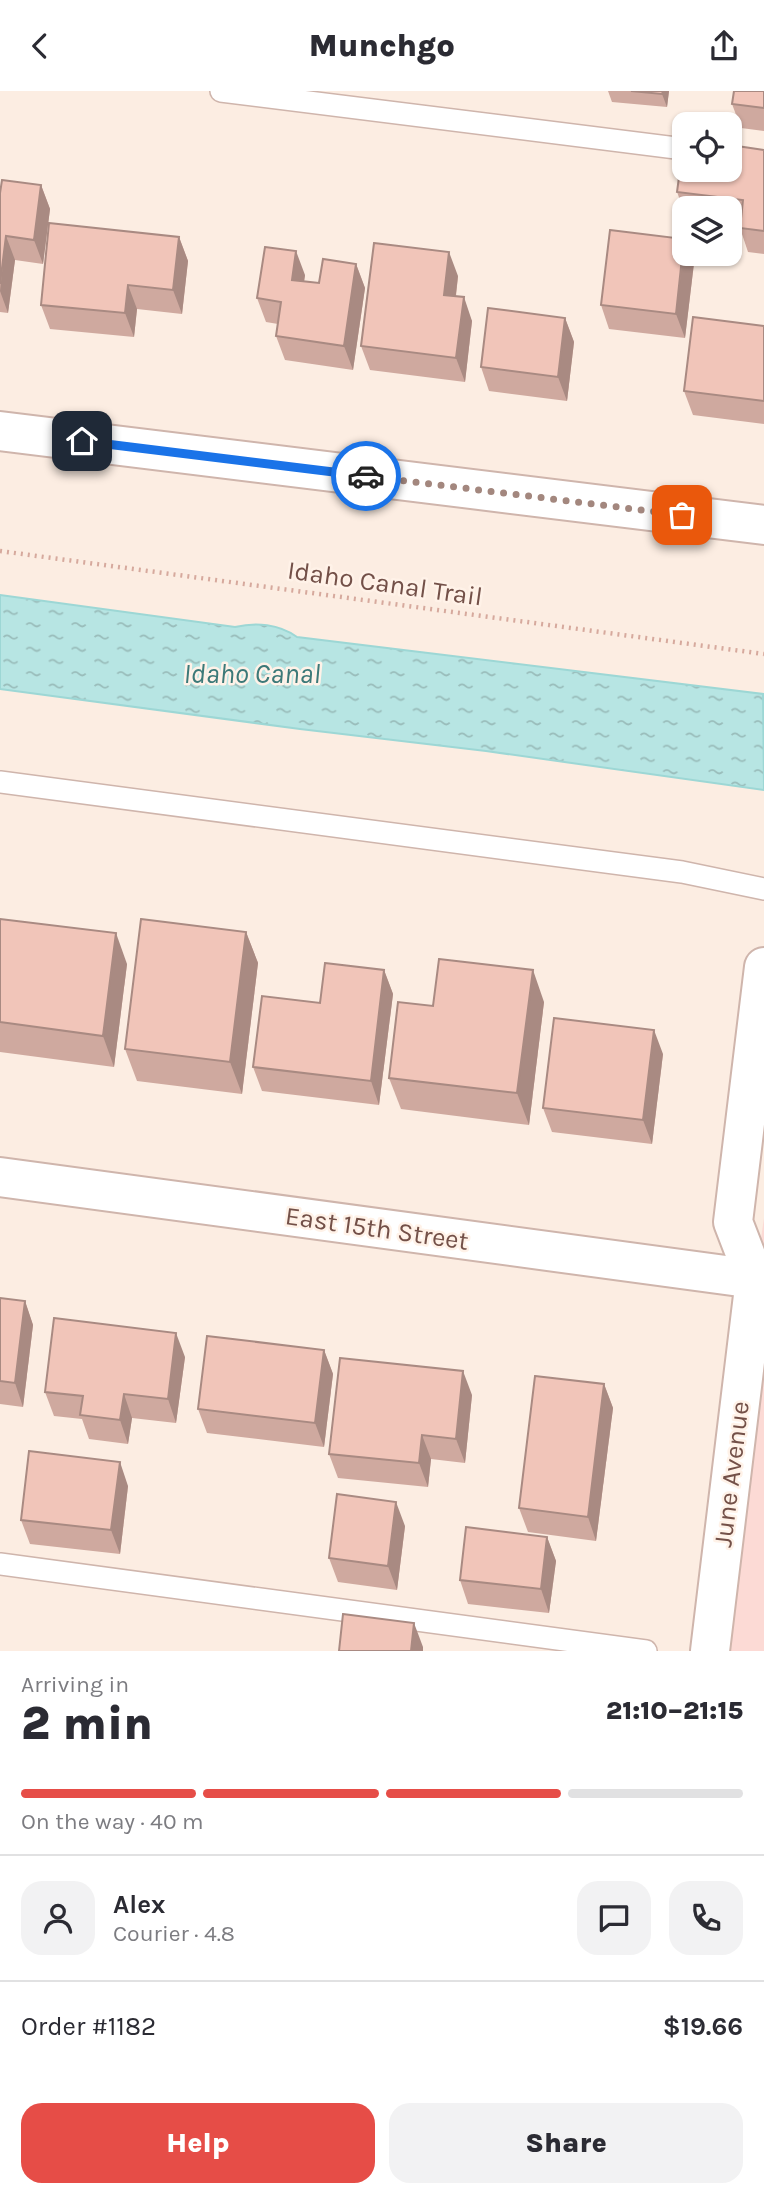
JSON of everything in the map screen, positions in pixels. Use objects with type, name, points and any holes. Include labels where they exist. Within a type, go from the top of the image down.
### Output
[{"type":"street","points":[[0,431],[764,525]]},
{"type":"street","name":"June Avenue","points":[[710,1651],[755,1279],[733,1222],[764,967]]},
{"type":"street","name":"East 15th Street","points":[[0,1177],[755,1279]]},
{"type":"lane","points":[[221,91],[672,147]]},
{"type":"lane","points":[[0,782],[682,872],[764,890]]},
{"type":"lane","points":[[0,1564],[646,1651]]},
{"type":"path","name":"Idaho Canal Trail","points":[[0,551],[764,654]]},
{"type":"shaded area","points":[[764,1218],[764,1651],[710,1651],[755,1279]]},
{"type":"water","name":"Idaho Canal","points":[[0,595],[235,627],[267,625],[283,629],[297,637],[763,694],[764,790],[486,751],[0,689]]},
{"type":"building","points":[[631,91],[663,91],[662,94]]},
{"type":"building","points":[[734,91],[764,91],[764,108],[732,104]]},
{"type":"building","points":[[742,147],[764,150],[764,231],[742,228],[742,196],[677,192],[678,182],[742,182]]},
{"type":"building","points":[[2,180],[41,185],[34,240],[6,236],[0,284],[0,193]]},
{"type":"building","points":[[49,223],[179,237],[173,290],[128,285],[125,313],[41,305]]},
{"type":"building","points":[[610,230],[672,238],[672,266],[681,266],[676,314],[601,305]]},
{"type":"building","points":[[374,243],[449,252],[444,295],[464,297],[456,358],[361,346]]},
{"type":"building","points":[[265,247],[296,251],[292,280],[319,283],[323,259],[356,264],[344,346],[276,336],[281,302],[257,298]]},
{"type":"building","points":[[488,308],[565,318],[558,377],[481,367]]},
{"type":"building","points":[[693,317],[764,326],[764,401],[684,391]]},
{"type":"building","points":[[0,919],[116,933],[103,1036],[0,1022]]},
{"type":"building","points":[[141,919],[246,932],[230,1062],[125,1049]]},
{"type":"building","points":[[439,959],[533,970],[517,1093],[389,1078],[398,1002],[433,1006]]},
{"type":"building","points":[[325,963],[384,970],[371,1081],[253,1067],[262,996],[320,1003]]},
{"type":"building","points":[[554,1018],[654,1030],[643,1120],[543,1108]]},
{"type":"building","points":[[0,1298],[25,1301],[15,1383],[0,1381]]},
{"type":"building","points":[[54,1318],[176,1333],[168,1399],[124,1394],[120,1420],[80,1415],[83,1396],[45,1392]]},
{"type":"building","points":[[207,1336],[324,1350],[315,1423],[198,1409]]},
{"type":"building","points":[[340,1358],[463,1371],[456,1439],[422,1435],[419,1463],[329,1454]]},
{"type":"building","points":[[535,1376],[604,1384],[588,1517],[519,1508]]},
{"type":"building","points":[[29,1451],[120,1462],[111,1530],[21,1520]]},
{"type":"building","points":[[337,1494],[396,1502],[388,1566],[329,1558]]},
{"type":"building","points":[[466,1527],[547,1537],[541,1589],[460,1580]]},
{"type":"building","points":[[343,1614],[414,1623],[411,1651],[339,1651]]},
{"type":"way so far","points":[[366,476],[682,515]]},
{"type":"route","points":[[82,441],[366,476]]}]
